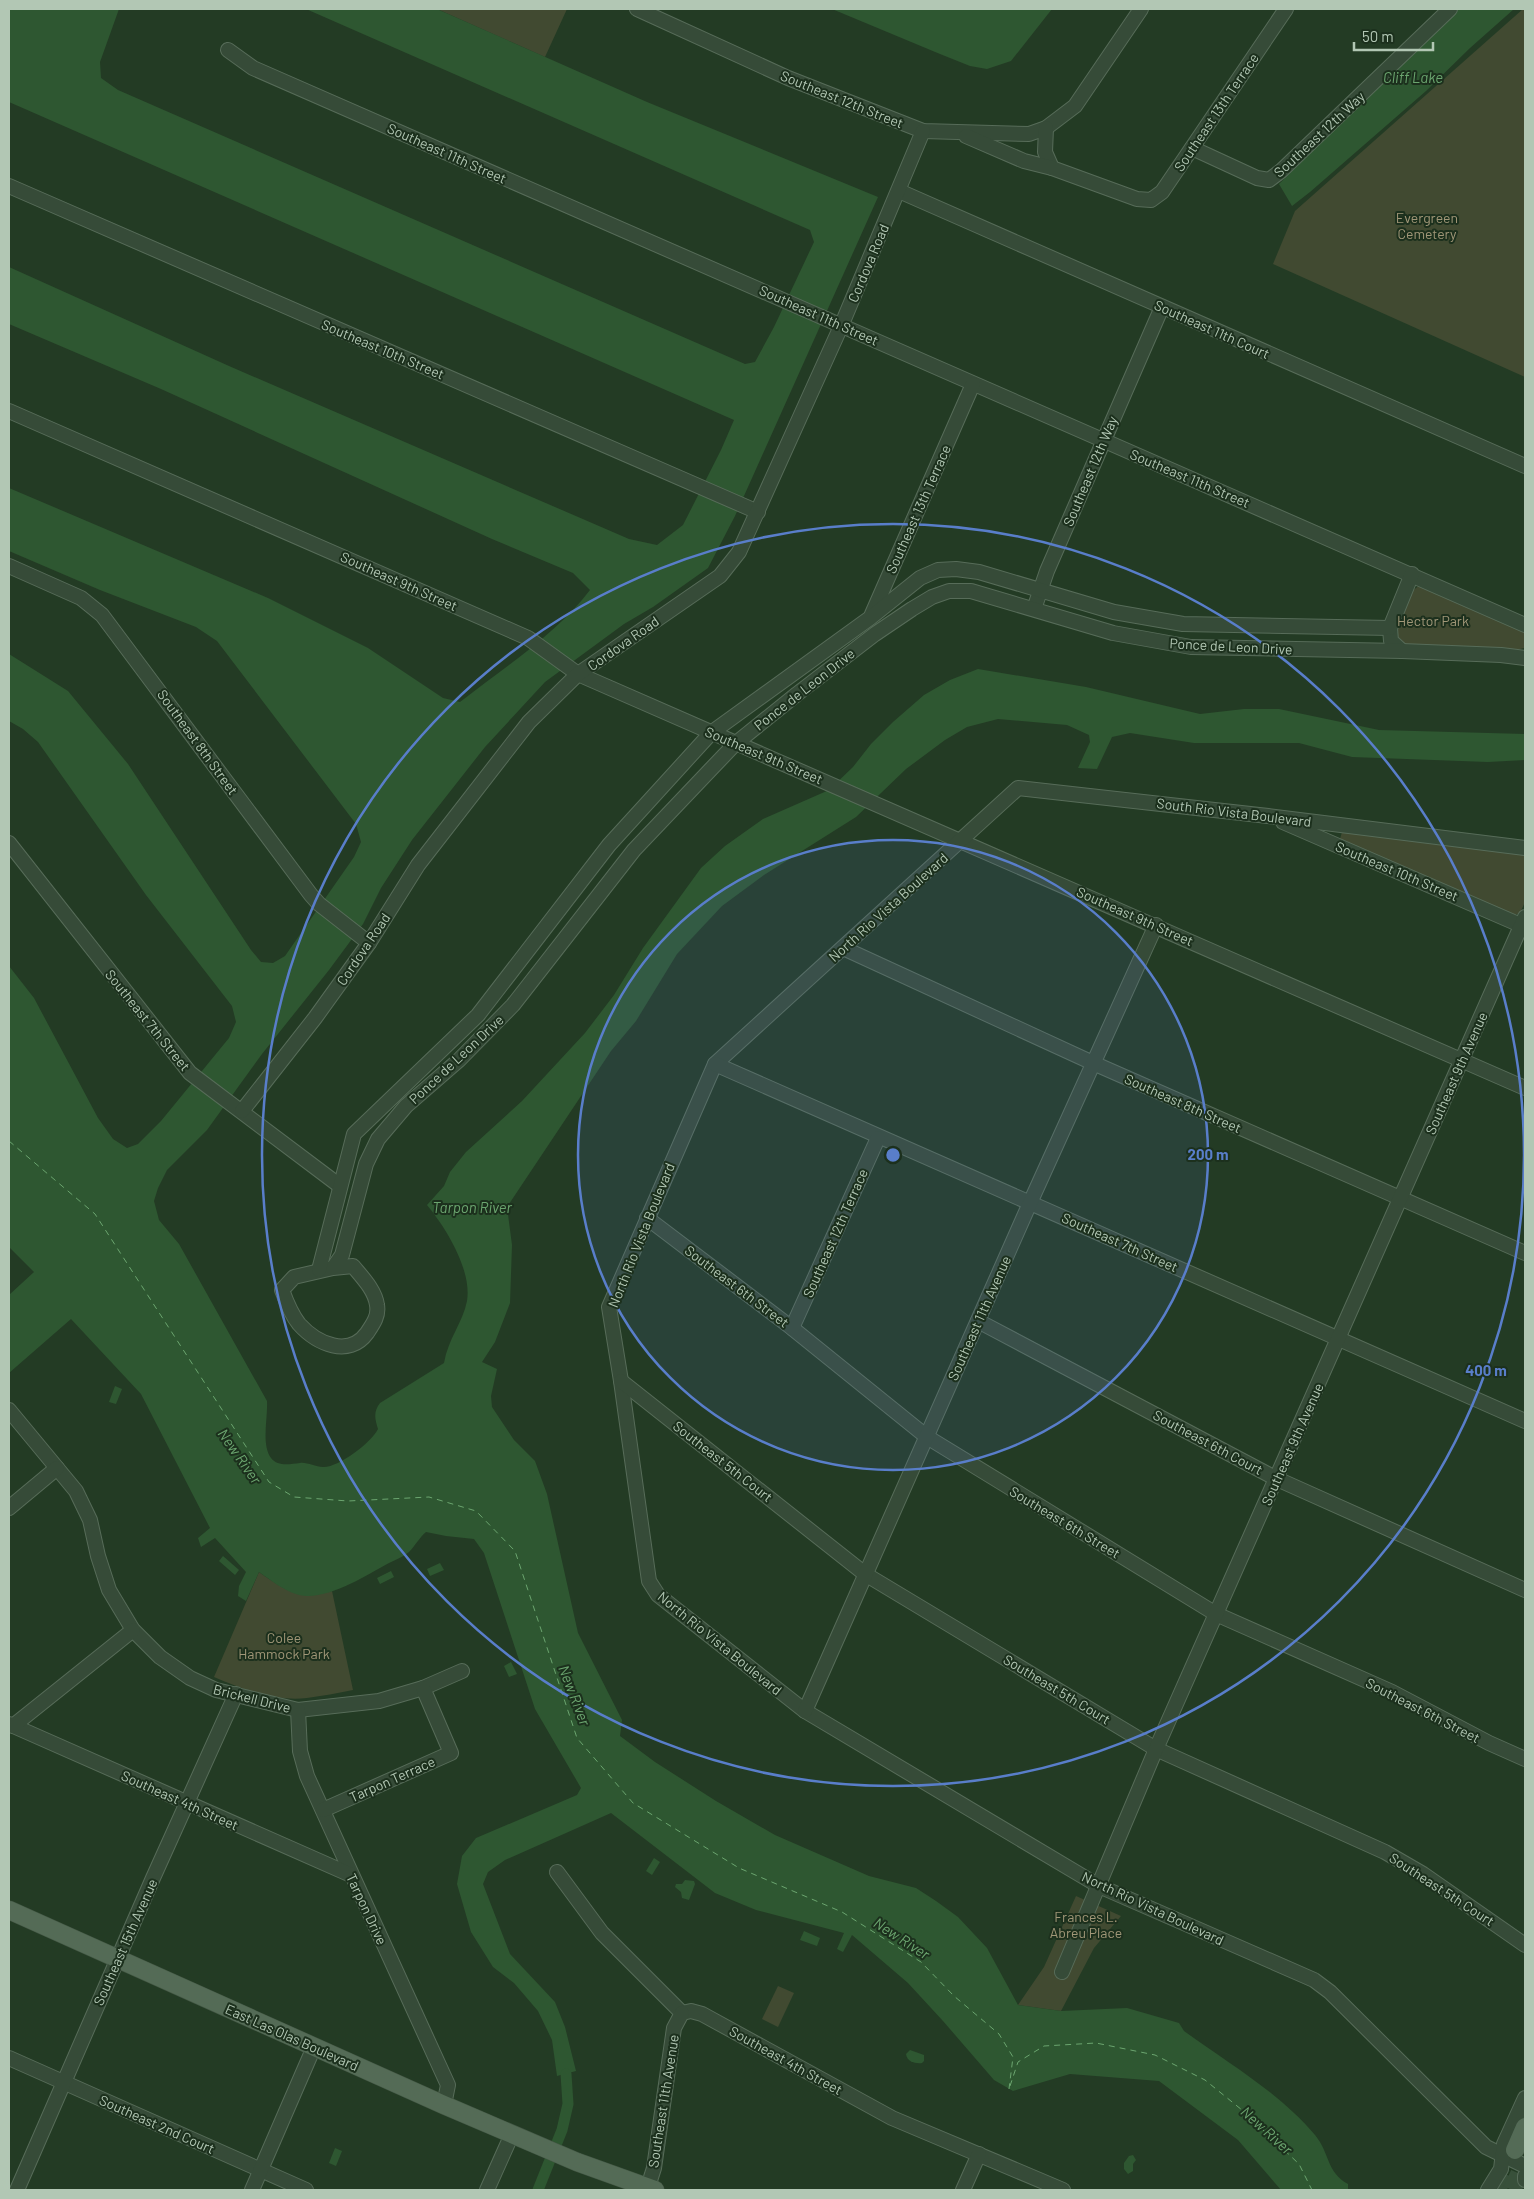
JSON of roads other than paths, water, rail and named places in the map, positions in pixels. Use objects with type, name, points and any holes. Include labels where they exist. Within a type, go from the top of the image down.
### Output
[{"type":"main road","name":"East Las Olas Boulevard","points":[[9,1910],[444,2105],[646,2190]]},
{"type":"main road","points":[[1509,2153],[1525,2127]]},
{"type":"street","name":"Southeast 12th Street","points":[[638,9],[788,78],[923,132],[959,132],[1024,161],[1052,168],[1136,199]]},
{"type":"street","points":[[959,132],[1029,134],[1046,128],[1075,106],[1141,9]]},
{"type":"street","name":"Southeast 13th Terrace","points":[[1136,199],[1151,200],[1162,192],[1286,9]]},
{"type":"street","name":"Southeast 12th Way","points":[[1192,148],[1257,178],[1268,180],[1281,172],[1450,9]]},
{"type":"street","name":"Southeast 11th Street","points":[[228,50],[253,68],[1525,625]]},
{"type":"street","points":[[1046,128],[1044,139],[1045,152],[1052,168]]},
{"type":"street","name":"Cordova Road","points":[[237,1108],[315,1018],[364,939],[424,857],[529,722],[578,674],[720,576],[739,552],[752,510],[835,322],[899,191],[923,132]]},
{"type":"street","name":"Southeast 10th Street","points":[[9,186],[752,510]]},
{"type":"street","name":"Southeast 11th Court","points":[[899,191],[1525,466]]},
{"type":"street","name":"Southeast 12th Way","points":[[1034,609],[1047,571],[1162,307]]},
{"type":"street","name":"Southeast 13th Terrace","points":[[870,618],[973,384]]},
{"type":"street","name":"Southeast 9th Street","points":[[9,411],[528,638],[578,674],[876,805],[962,840],[1525,1088]]},
{"type":"street","name":"Southeast 8th Street","points":[[9,566],[81,598],[102,614],[319,904],[364,939]]},
{"type":"street","name":"Ponce de Leon Drive","points":[[326,1269],[340,1186],[354,1134],[478,1015],[609,845],[711,733],[870,618],[920,578],[938,570],[956,569],[979,572],[1114,612],[1183,624],[1390,628]]},
{"type":"street","points":[[1402,652],[1391,641],[1390,628],[1412,574]]},
{"type":"street","name":"Ponce de Leon Drive","points":[[326,1269],[342,1255],[366,1164],[378,1139],[406,1106],[459,1060],[512,1005],[634,850],[735,744],[875,634],[932,597],[949,591],[978,593],[1113,632],[1191,646],[1524,656]]},
{"type":"street","points":[[870,618],[875,634]]},
{"type":"street","points":[[1374,628],[1379,640],[1376,651]]},
{"type":"street","name":"South Rio Vista Boulevard","points":[[962,840],[1018,788],[1345,825],[1525,848]]},
{"type":"street","name":"Southeast 10th Street","points":[[1268,816],[1524,923]]},
{"type":"street","points":[[1337,845],[1339,835],[1345,825]]},
{"type":"street","name":"North Rio Vista Boulevard","points":[[962,840],[715,1064],[609,1307],[649,1581],[658,1595],[805,1711],[1099,1886],[1314,1980],[1330,1992],[1486,2147],[1509,2153],[1525,2166]]},
{"type":"street","name":"Southeast 7th Street","points":[[9,844],[190,1073],[340,1186]]},
{"type":"street","name":"Southeast 9th Avenue","points":[[1062,1972],[1156,1749],[1524,923]]},
{"type":"street","name":"Southeast 11th Avenue","points":[[805,1711],[1030,1203],[1156,925]]},
{"type":"street","name":"Southeast 8th Street","points":[[843,948],[1093,1063],[1525,1253]]},
{"type":"street","name":"Southeast 7th Street","points":[[715,1064],[878,1138],[1525,1421]]},
{"type":"street","name":"Southeast 12th Terrace","points":[[792,1328],[878,1138]]},
{"type":"street","name":"Southeast 6th Street","points":[[647,1218],[792,1328],[927,1437],[1216,1614],[1392,1692],[1489,1743],[1525,1759]]},
{"type":"street","points":[[353,1266],[365,1280],[377,1304],[376,1321],[361,1341],[343,1348],[323,1342],[299,1324],[288,1306],[282,1290],[294,1277],[326,1269],[353,1266]]},
{"type":"street","name":"Southeast 6th Court","points":[[978,1320],[1277,1479],[1525,1590]]},
{"type":"street","name":"Southeast 5th Court","points":[[621,1381],[866,1574],[1156,1749],[1385,1852],[1423,1874],[1525,1945]]},
{"type":"street","name":"Brickell Drive","points":[[9,1410],[76,1491],[90,1520],[98,1556],[109,1590],[133,1630],[160,1657],[190,1678],[216,1690],[298,1710],[379,1701],[423,1688],[462,1671]]},
{"type":"street","points":[[9,1508],[57,1468]]},
{"type":"street","points":[[11,1725],[133,1630]]},
{"type":"street","name":"Tarpon Terrace","points":[[323,1810],[451,1753],[423,1688]]},
{"type":"street","name":"Southeast 15th Avenue","points":[[17,2190],[236,1694]]},
{"type":"street","name":"Tarpon Drive","points":[[298,1710],[300,1751],[307,1776],[448,2085],[444,2105]]},
{"type":"street","name":"Southeast 4th Street","points":[[11,1725],[351,1875]]},
{"type":"street","points":[[557,1872],[602,1934],[682,2013]]},
{"type":"street","name":"Southeast 4th Street","points":[[682,2013],[691,2010],[702,2014],[876,2110],[1063,2190]]},
{"type":"street","name":"Southeast 11th Avenue","points":[[646,2190],[654,2168],[674,2028],[682,2013]]},
{"type":"street","points":[[252,2190],[314,2046]]},
{"type":"street","name":"Southeast 2nd Court","points":[[9,2058],[306,2190]]},
{"type":"street","points":[[1488,2190],[1509,2153],[1504,2144],[1525,2098]]},
{"type":"street","points":[[487,2190],[512,2134]]},
{"type":"street","points":[[963,2190],[979,2154]]},
{"type":"water","points":[[9,9],[119,9],[100,62],[101,78],[118,90],[745,364],[755,362],[774,327],[814,242],[810,230],[306,9],[437,9],[647,102],[878,197],[735,516],[708,568],[653,607],[624,624],[545,682],[485,747],[412,840],[381,888],[363,924],[329,970],[262,1054],[207,1130],[167,1170],[158,1188],[154,1201],[159,1220],[179,1244],[267,1401],[266,1446],[271,1458],[277,1463],[303,1463],[323,1467],[345,1459],[362,1447],[375,1434],[378,1429],[375,1416],[376,1409],[380,1403],[444,1363],[449,1346],[465,1309],[467,1301],[466,1276],[462,1263],[449,1237],[427,1205],[444,1186],[450,1172],[466,1152],[522,1101],[585,1033],[614,995],[643,948],[701,868],[725,846],[763,819],[829,790],[853,767],[871,744],[893,722],[924,695],[950,680],[978,669],[1086,687],[1200,714],[1244,709],[1279,709],[1379,730],[1525,734],[1525,760],[1488,762],[1352,757],[1299,743],[1194,743],[1130,733],[1112,737],[1097,769],[1078,768],[1090,742],[1089,735],[1067,725],[998,719],[967,727],[945,740],[906,769],[856,817],[764,875],[722,906],[677,954],[636,1021],[611,1051],[507,1207],[512,1245],[510,1303],[495,1342],[482,1362],[497,1369],[491,1396],[492,1407],[514,1440],[535,1461],[547,1494],[578,1633],[622,1720],[620,1736],[655,1762],[716,1801],[775,1835],[869,1876],[916,1888],[936,1901],[958,1917],[987,1948],[1018,2005],[1061,2011],[1127,2008],[1179,2023],[1184,2031],[1253,2079],[1301,2120],[1320,2142],[1336,2174],[1348,2184],[1348,2190],[1281,2190],[1238,2140],[1159,2081],[1070,2074],[1013,2091],[994,2080],[908,1983],[852,1935],[843,1952],[837,1949],[844,1933],[756,1910],[715,1893],[611,1813],[505,1860],[488,1872],[483,1884],[510,1954],[555,2002],[565,2027],[576,2071],[557,2076],[552,2040],[538,2011],[514,1983],[493,1967],[471,1932],[457,1884],[462,1856],[476,1838],[577,1795],[581,1788],[535,1709],[484,1553],[474,1539],[426,1532],[409,1552],[404,1555],[346,1586],[310,1596],[288,1591],[259,1572],[246,1601],[238,1596],[239,1586],[246,1572],[215,1538],[201,1547],[198,1538],[210,1528],[141,1394],[71,1319],[9,1373],[9,1295],[34,1272],[9,1247],[9,966],[34,998],[98,1118],[113,1139],[127,1148],[138,1144],[161,1121],[229,1038],[236,1022],[232,1006],[146,895],[38,742],[23,729],[9,721],[9,654],[68,691],[128,764],[251,950],[261,962],[273,963],[285,956],[354,857],[361,842],[356,824],[217,641],[196,627],[100,590],[9,551],[9,488],[268,598],[368,648],[443,698],[460,702],[563,621],[590,590],[573,573],[492,539],[161,389],[9,324],[9,267],[229,366],[629,539],[657,545],[683,525],[734,420],[9,102]]},
{"type":"water","points":[[832,9],[1052,9],[1011,61],[987,69],[970,66]]},
{"type":"water","name":"Cliff Lake","points":[[1457,9],[1514,9],[1426,91],[1292,206],[1279,184]]},
{"type":"water","points":[[115,1386],[122,1389],[116,1404],[109,1402]]},
{"type":"water","points":[[223,1556],[239,1570],[235,1575],[219,1561]]},
{"type":"water","points":[[440,1563],[444,1570],[430,1576],[427,1569]]},
{"type":"water","points":[[391,1571],[394,1577],[380,1584],[377,1578]]},
{"type":"water","points":[[511,1662],[517,1674],[509,1677],[504,1666]]},
{"type":"water","points":[[654,1858],[660,1862],[652,1875],[646,1871]]},
{"type":"water","points":[[685,1880],[694,1881],[695,1884],[689,1900],[682,1898],[681,1892],[675,1887],[676,1884],[682,1884]]},
{"type":"water","points":[[804,1931],[820,1938],[817,1946],[800,1940]]},
{"type":"water","points":[[910,2050],[924,2055],[924,2061],[922,2063],[915,2063],[910,2061],[906,2054]]},
{"type":"water","points":[[335,2148],[342,2151],[336,2166],[329,2163]]},
{"type":"water","points":[[1133,2155],[1136,2160],[1133,2164],[1133,2171],[1128,2174],[1124,2169],[1124,2163],[1129,2156]]},
{"type":"waterway","points":[[538,2190],[562,2130],[568,2104],[566,2074]]},
{"type":"tunnel","points":[[1512,2190],[1525,2161]]},
{"type":"tunnel","points":[[1497,2190],[1510,2162]]},
{"type":"park label","name":"Evergreen Cemetery","points":[[1427,226]]},
{"type":"park label","name":"Hector Park","points":[[1433,620]]},
{"type":"park label","name":"Colee Hammock Park","points":[[284,1645]]},
{"type":"park label","name":"Frances L. Abreu Place","points":[[1086,1924]]},
{"type":"water label","name":"Tarpon River","points":[[472,1207]]},
{"type":"water label","name":"New River","points":[[240,1456]]},
{"type":"water label","name":"New River","points":[[575,1695]]},
{"type":"water label","name":"New River","points":[[902,1938]]},
{"type":"water label","name":"New River","points":[[1267,2130]]}]
